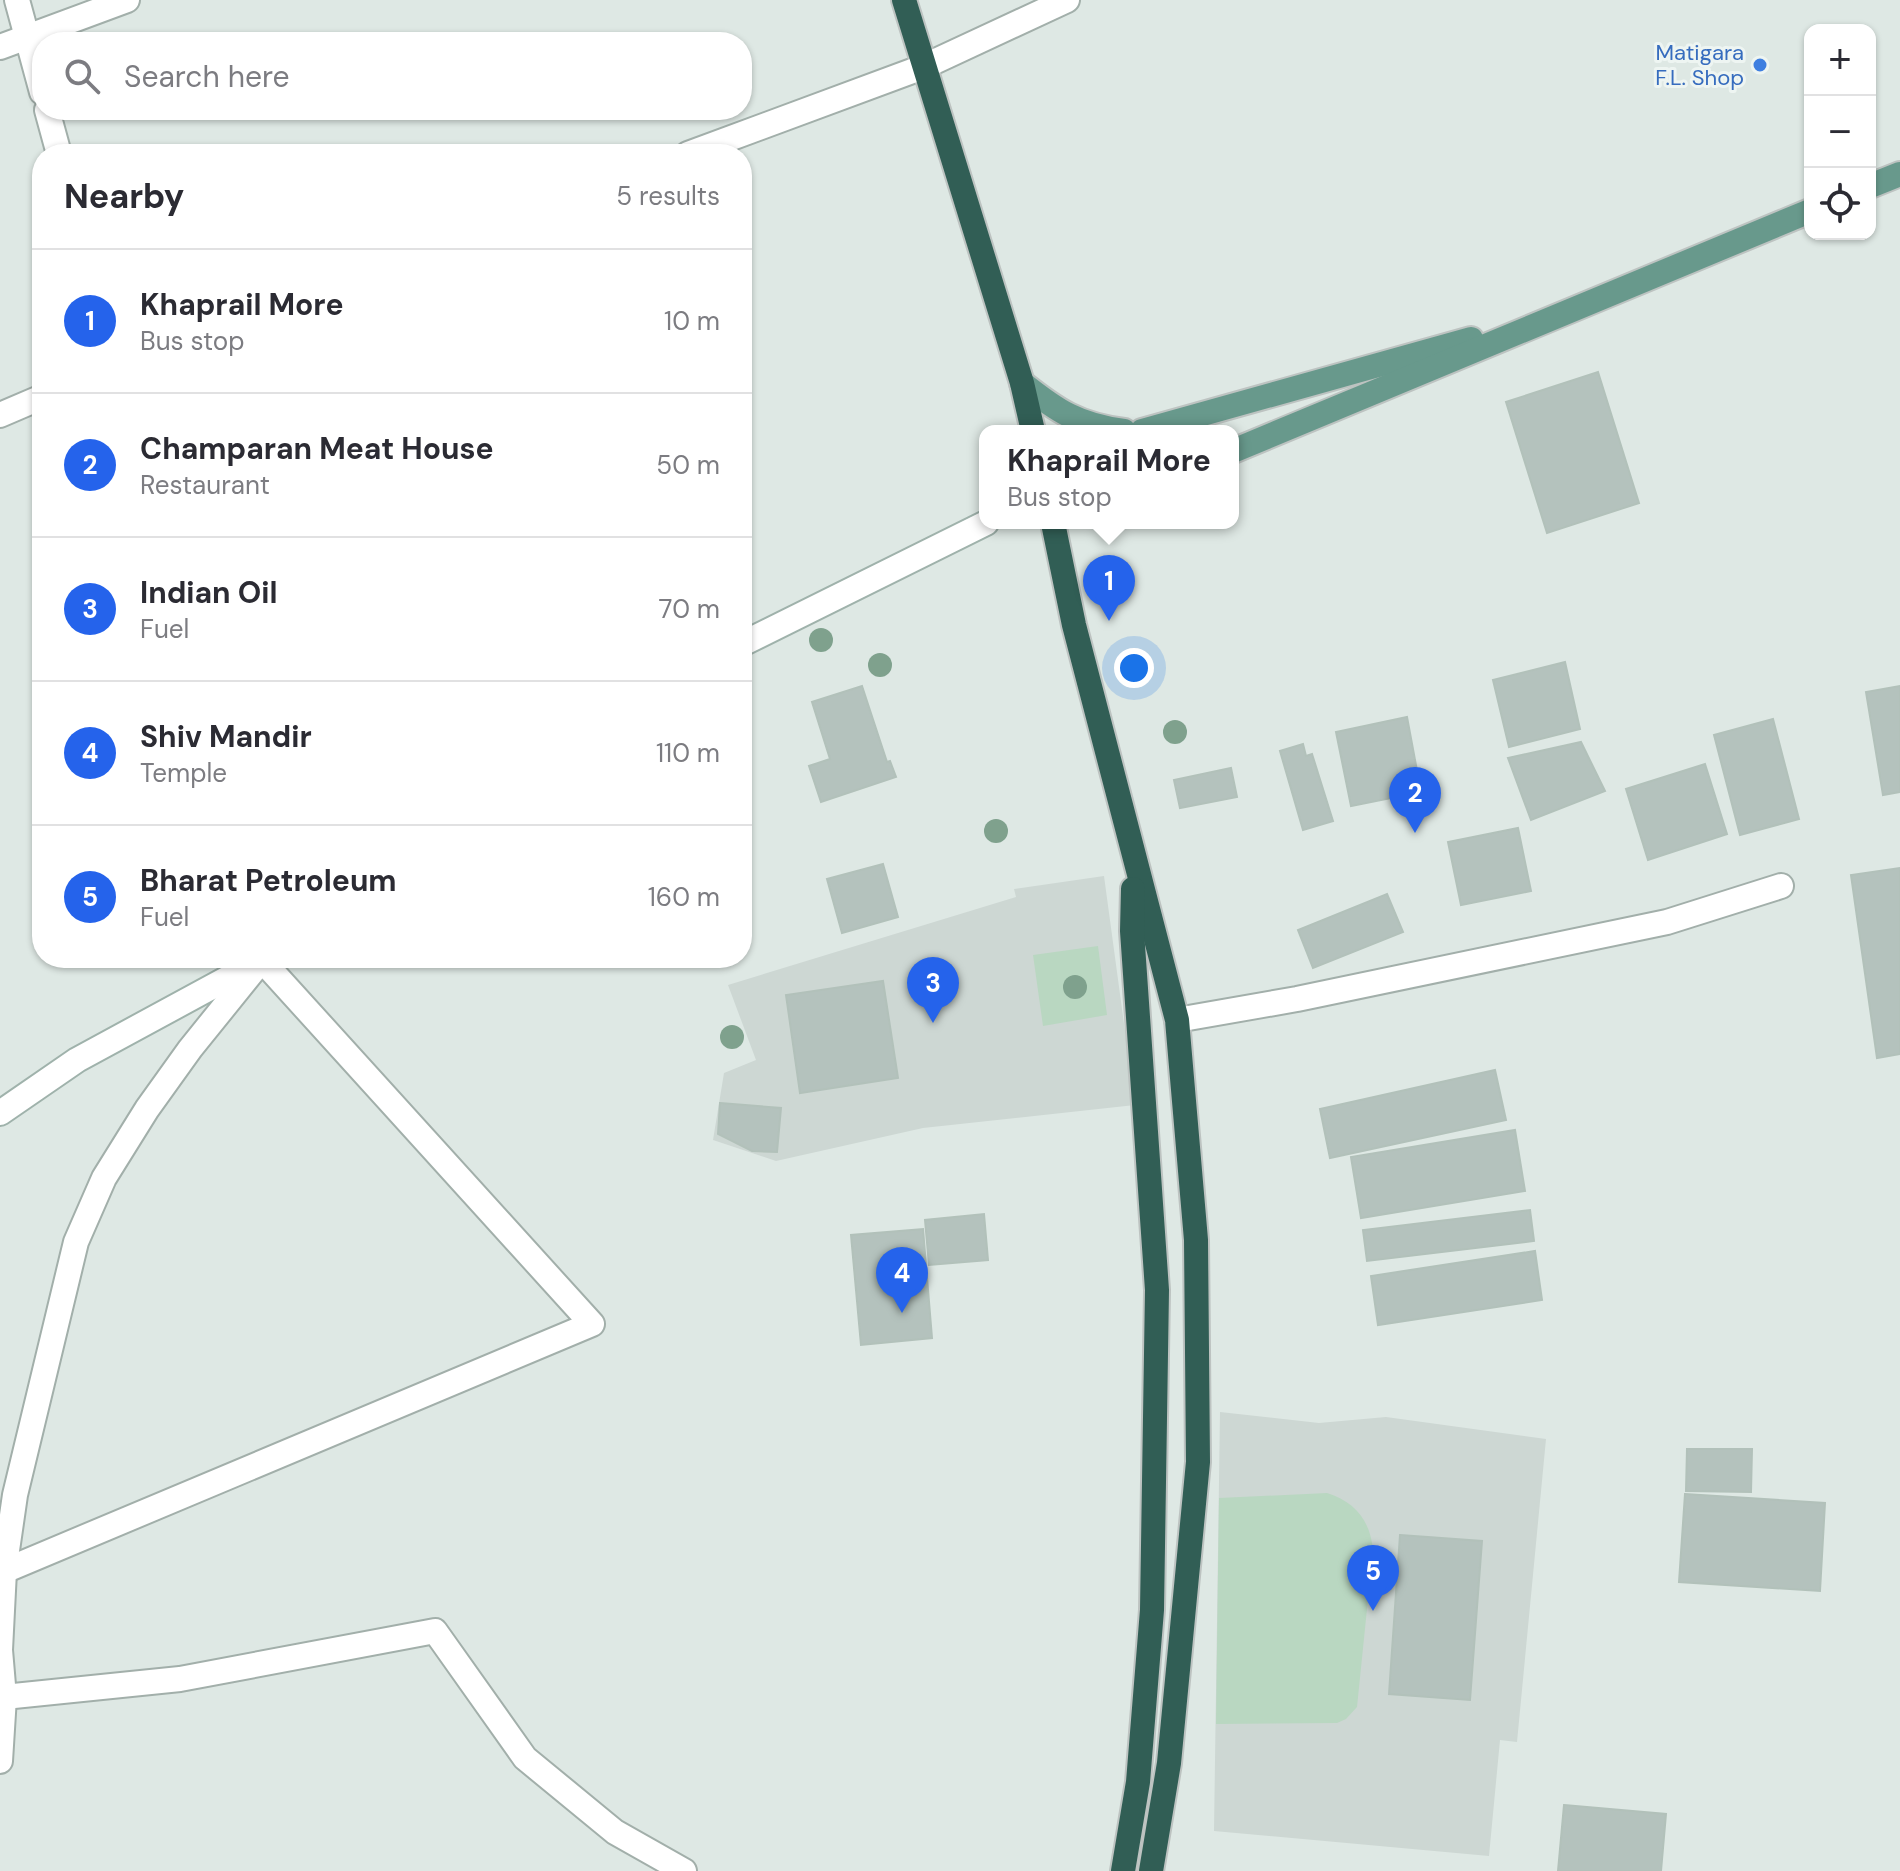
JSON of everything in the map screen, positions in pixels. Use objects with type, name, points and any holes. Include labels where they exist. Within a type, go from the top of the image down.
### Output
[{"type":"highway","points":[[904,0],[1022,383],[1032,425]]},
{"type":"highway","points":[[1057,529],[1074,625],[1177,1020],[1196,1240],[1198,1462],[1169,1763],[1151,1871]]},
{"type":"highway","points":[[1123,1871],[1138,1782],[1152,1610],[1157,1290],[1132,931],[1133,854]]},
{"type":"main road","points":[[1876,184],[1900,174]]},
{"type":"main road","points":[[1239,449],[1804,214]]},
{"type":"main road","points":[[1163,425],[1574,310]]},
{"type":"main road","points":[[1022,383],[1049,405],[1090,425]]},
{"type":"street","points":[[17,0],[32,55]]},
{"type":"street","points":[[38,32],[127,0]]},
{"type":"street","points":[[715,144],[923,67],[1067,0]]},
{"type":"street","points":[[0,47],[32,34]]},
{"type":"street","points":[[50,120],[56,144]]},
{"type":"street","points":[[0,415],[32,401]]},
{"type":"street","points":[[752,639],[979,526]]},
{"type":"street","points":[[1177,1020],[1297,999],[1667,922],[1781,886]]},
{"type":"street","points":[[0,1113],[77,1060],[246,968]]},
{"type":"street","points":[[0,1761],[4,1697],[0,1650],[4,1571],[15,1495],[76,1242],[104,1178],[147,1109],[255,968]]},
{"type":"street","points":[[4,1571],[592,1324],[270,968]]},
{"type":"street","points":[[4,1697],[180,1679],[435,1631],[525,1758],[615,1832],[643,1862],[684,1871]]},
{"type":"shaded area","points":[[1104,876],[1135,1105],[923,1128],[776,1161],[713,1140],[724,1073],[756,1060],[728,985],[1016,897],[1014,889]]},
{"type":"shaded area","points":[[1220,1412],[1319,1423],[1386,1417],[1546,1439],[1517,1742],[1500,1740],[1489,1856],[1214,1831]]},
{"type":"green space","points":[[1098,946],[1107,1015],[1043,1026],[1033,955]]},
{"type":"green space","points":[[1327,1493],[1346,1501],[1365,1521],[1373,1550],[1357,1707],[1346,1719],[1337,1723],[1216,1724],[1219,1498]]},
{"type":"building","points":[[1598,372],[1639,503],[1547,533],[1506,402]]},
{"type":"building","points":[[1565,662],[1580,729],[1509,747],[1493,680]]},
{"type":"building","points":[[862,686],[887,762],[890,761],[896,777],[821,802],[809,766],[830,759],[812,702]]},
{"type":"building","points":[[1900,686],[1900,792],[1883,795],[1866,692]]},
{"type":"building","points":[[1407,717],[1421,792],[1351,806],[1336,732]]},
{"type":"building","points":[[1773,719],[1799,819],[1740,835],[1714,735]]},
{"type":"building","points":[[1581,742],[1605,791],[1531,820],[1508,758]]},
{"type":"building","points":[[1303,744],[1306,756],[1312,754],[1333,821],[1303,830],[1280,751]]},
{"type":"building","points":[[1705,764],[1727,834],[1648,860],[1626,789]]},
{"type":"building","points":[[1231,768],[1237,797],[1180,808],[1174,780]]},
{"type":"building","points":[[1518,828],[1531,891],[1461,905],[1448,842]]},
{"type":"building","points":[[883,864],[898,917],[842,933],[827,879]]},
{"type":"building","points":[[1900,868],[1900,1054],[1877,1058],[1851,875]]},
{"type":"building","points":[[1387,894],[1403,932],[1313,968],[1298,930]]},
{"type":"building","points":[[883,981],[898,1078],[800,1093],[786,995]]},
{"type":"building","points":[[1495,1070],[1506,1120],[1330,1158],[1320,1109]]},
{"type":"building","points":[[720,1103],[781,1108],[777,1152],[752,1151],[718,1134]]},
{"type":"building","points":[[1515,1130],[1525,1191],[1361,1218],[1351,1157]]},
{"type":"building","points":[[1530,1210],[1534,1241],[1367,1261],[1363,1230]]},
{"type":"building","points":[[984,1214],[988,1260],[929,1265],[925,1220]]},
{"type":"building","points":[[923,1229],[932,1338],[861,1345],[851,1235]]},
{"type":"building","points":[[1535,1251],[1542,1300],[1378,1325],[1371,1276]]},
{"type":"building","points":[[1687,1449],[1752,1449],[1751,1492],[1686,1491]]},
{"type":"building","points":[[1685,1494],[1825,1503],[1820,1591],[1679,1582]]},
{"type":"building","points":[[1400,1535],[1482,1541],[1470,1700],[1389,1694]]},
{"type":"building","points":[[1564,1805],[1666,1814],[1661,1871],[1558,1871]]},
{"type":"place","name":"Matigara F.L. Shop","points":[[1760,65]]},
{"type":"place","name":"Khaprail More","points":[[1109,621]]},
{"type":"place","name":"Champaran Meat House","points":[[1415,833]]},
{"type":"place","name":"Indian Oil","points":[[933,1023]]},
{"type":"place","name":"Shiv Mandir","points":[[902,1313]]},
{"type":"place","name":"Bharat Petroleum","points":[[1373,1611]]}]
